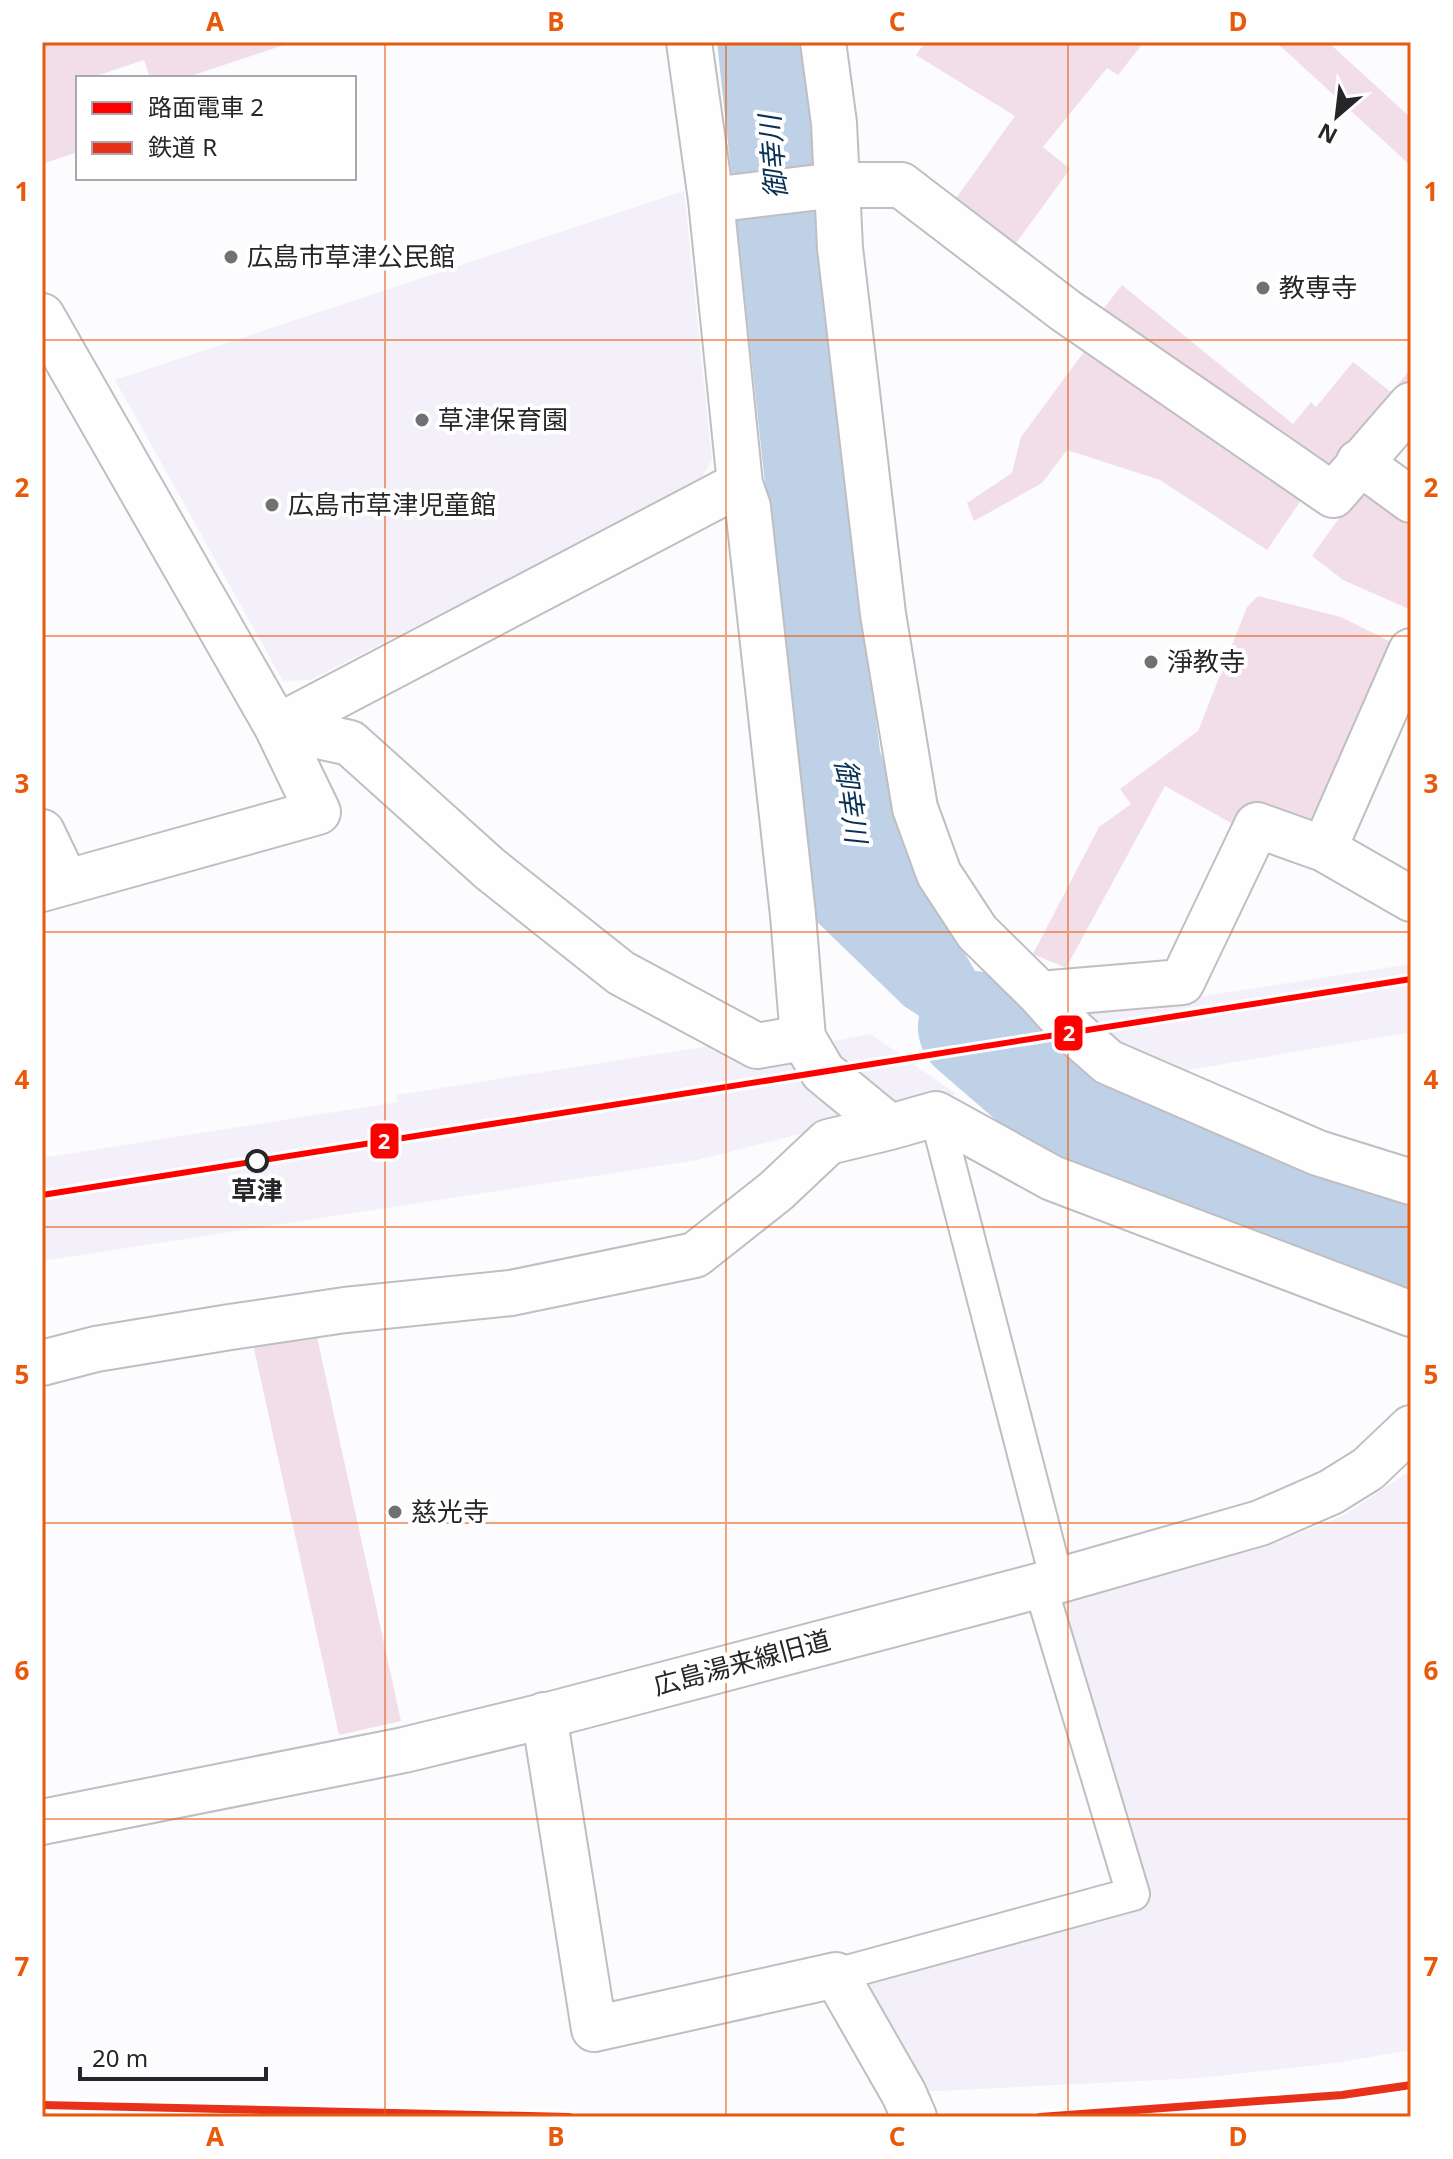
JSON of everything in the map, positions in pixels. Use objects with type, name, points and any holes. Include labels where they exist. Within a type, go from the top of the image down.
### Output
[{"type":"street","points":[[689,42],[718,199],[740,484],[750,523],[793,915],[803,1038],[823,1072],[890,1127]]},
{"type":"street","points":[[823,42],[834,123],[834,186],[840,248],[883,614],[915,808],[939,874],[977,932],[1073,1031],[1108,1062],[1318,1153],[1411,1182]]},
{"type":"street","points":[[718,199],[834,186],[901,185],[1066,311],[1333,495],[1411,405]]},
{"type":"street","points":[[42,316],[277,727],[318,812],[54,886],[42,832]]},
{"type":"street","points":[[1359,462],[1411,500]]},
{"type":"street","points":[[277,727],[740,484]]},
{"type":"street","points":[[1324,849],[1411,651]]},
{"type":"street","points":[[277,727],[350,743],[490,869],[621,973],[757,1046],[803,1038]]},
{"type":"street","points":[[1040,994],[1182,982],[1257,825],[1324,849],[1411,899]]},
{"type":"street","points":[[42,1363],[96,1349],[244,1324],[511,1293],[695,1255],[776,1191],[828,1142],[936,1114],[1052,1178],[1411,1314]]},
{"type":"street","name":"広島湯来線旧道","points":[[42,1822],[404,1750],[1048,1583],[1260,1523],[1331,1492],[1368,1469],[1411,1428]]},
{"type":"street","points":[[544,1715],[594,2029],[836,1975],[914,2117]]},
{"type":"lane","points":[[836,1975],[1133,1894],[1048,1583],[936,1114]]},
{"type":"shaded area","points":[[42,42],[293,42],[191,76],[149,76],[144,60],[96,76],[76,76],[76,153],[42,164]]},
{"type":"shaded area","points":[[925,42],[1144,42],[1118,75],[1107,68],[1043,147],[1070,169],[1009,253],[949,208],[1015,116],[916,55]]},
{"type":"shaded area","points":[[1276,42],[1328,42],[1411,118],[1411,166]]},
{"type":"shaded area","name":"草津保育園","points":[[684,191],[712,460],[699,483],[310,680],[283,681],[115,380]]},
{"type":"shaded area","points":[[1122,285],[1293,424],[1311,402],[1316,407],[1353,362],[1391,392],[1411,369],[1411,382],[1325,477],[1096,318]]},
{"type":"shaded area","points":[[1089,345],[1306,493],[1267,550],[1160,480],[1067,450],[1042,483],[974,521],[967,503],[1012,473],[1021,437]]},
{"type":"shaded area","points":[[1364,483],[1411,517],[1411,610],[1343,580],[1312,556]]},
{"type":"shaded area","points":[[1258,596],[1341,617],[1399,646],[1317,834],[1240,828],[1165,786],[1066,968],[1033,954],[1099,827],[1131,804],[1120,789],[1198,731],[1247,607]]},
{"type":"shaded area","points":[[1411,964],[1411,1032],[1112,1083],[1028,1018],[1167,990],[1185,999]]},
{"type":"shaded area","points":[[871,1034],[956,1094],[698,1160],[42,1261],[42,1158],[398,1102],[396,1095],[722,1044],[749,1057]]},
{"type":"shaded area","points":[[315,1328],[401,1721],[339,1735],[251,1335]]},
{"type":"shaded area","points":[[1411,1470],[1411,2050],[1336,2063],[1199,2078],[916,2092],[863,1979],[1143,1906],[1057,1605],[1266,1546],[1343,1516]]},
{"type":"water","points":[[717,42],[805,42],[817,128],[834,385],[880,751],[928,890],[989,995],[1091,1128],[904,1006],[812,917]]},
{"type":"waterway","name":"御幸川","points":[[974,1027],[1091,1128],[1255,1195],[1411,1248]]},
{"type":"tram line","name":"2","points":[[42,1195],[1411,979]]},
{"type":"rail line","name":"R","points":[[1040,2117],[1342,2095],[1411,2085]]},
{"type":"rail line","name":"R","points":[[42,2105],[569,2117]]},
{"type":"place","name":"広島市草津公民館","points":[[231,257]]},
{"type":"place","name":"教専寺","points":[[1263,288]]},
{"type":"place","name":"草津保育園","points":[[422,420]]},
{"type":"place","name":"広島市草津児童館","points":[[272,505]]},
{"type":"place","name":"淨教寺","points":[[1151,662]]},
{"type":"place","name":"草津","points":[[257,1161]]},
{"type":"place","name":"慈光寺","points":[[395,1512]]}]
